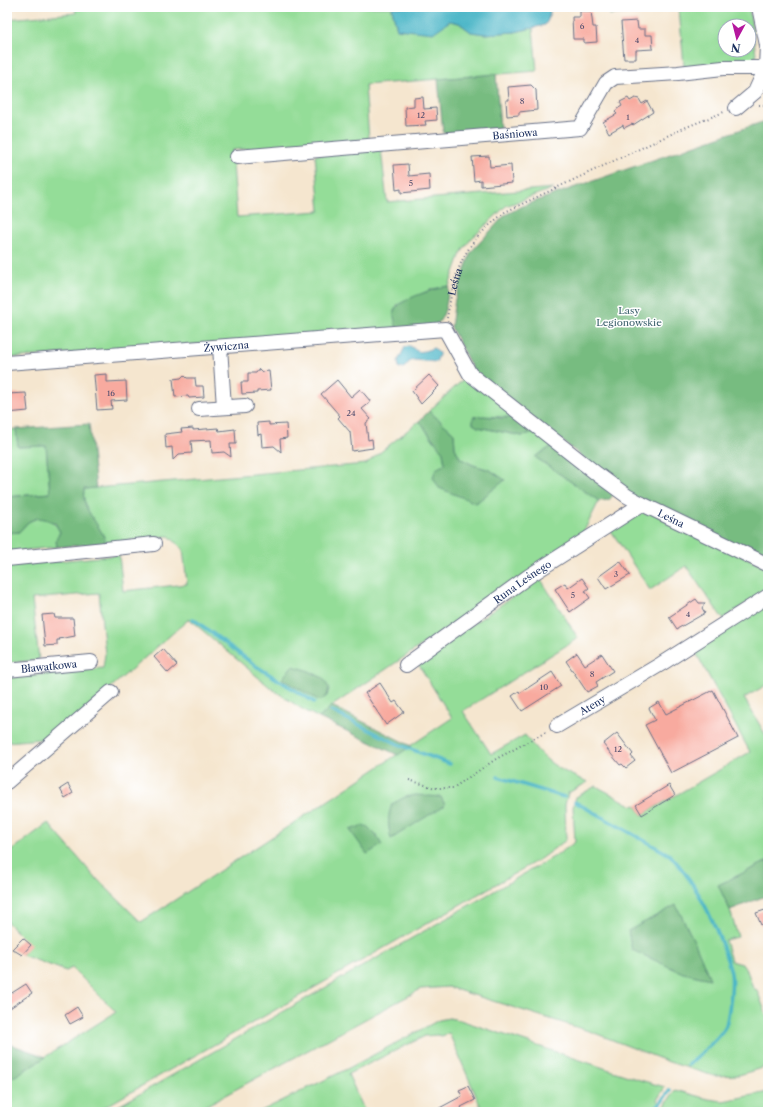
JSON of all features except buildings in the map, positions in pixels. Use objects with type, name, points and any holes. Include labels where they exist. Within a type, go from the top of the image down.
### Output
[{"type":"street","points":[[736,108],[755,92],[766,68],[767,45],[759,7]]},
{"type":"street","name":"Baśniowa","points":[[237,157],[580,128],[606,83],[615,77],[678,73],[723,68],[766,68]]},
{"type":"street","name":"Żywiczna","points":[[7,363],[445,329]]},
{"type":"street","name":"Leśna","points":[[445,329],[470,374],[627,496],[768,565]]},
{"type":"street","points":[[220,347],[224,407]]},
{"type":"street","points":[[199,409],[245,406]]},
{"type":"street","name":"Runa Leśnego","points":[[406,665],[529,576],[642,504]]},
{"type":"street","points":[[7,559],[154,544]]},
{"type":"street","name":"Ateny","points":[[557,726],[662,664],[768,596]]},
{"type":"street","name":"Bławatkowa","points":[[7,670],[91,662]]},
{"type":"street","points":[[7,782],[111,692]]},
{"type":"path","name":"Leśna","points":[[445,329],[458,270],[468,249],[481,234],[505,212],[684,128],[718,113],[736,108]]},
{"type":"path","points":[[409,780],[435,788],[453,788],[496,759],[557,726]]},
{"type":"green space","points":[[75,7],[135,7],[136,9],[156,7],[393,7],[392,9],[397,29],[432,32],[450,21],[459,23],[471,32],[485,34],[515,32],[533,28],[537,71],[365,85],[369,139],[232,150],[237,217],[320,211],[315,155],[381,149],[387,202],[554,188],[506,206],[471,239],[461,253],[449,286],[432,289],[397,305],[397,330],[7,358],[7,19],[76,13]]},
{"type":"green space","points":[[609,7],[749,7],[751,18],[717,18],[717,58],[757,58],[757,61],[684,67],[679,9],[610,15]]},
{"type":"green space","points":[[496,74],[500,129],[443,133],[438,79]]},
{"type":"green space","name":"Lasy Legionowskie","points":[[768,120],[768,562],[635,498],[474,372],[451,327],[455,299],[471,252],[505,215],[525,205]]},
{"type":"green space","points":[[449,286],[443,316],[436,325],[428,329],[397,330],[394,311],[397,307],[410,298]]},
{"type":"green space","points":[[467,376],[519,417],[474,417],[473,424],[478,427],[522,436],[537,431],[554,445],[535,457],[599,501],[581,537],[332,706],[319,718],[302,709],[272,689],[189,619],[53,738],[7,742],[7,678],[103,668],[105,654],[99,593],[32,599],[39,660],[7,663],[7,566],[119,555],[123,591],[187,584],[183,549],[169,536],[106,543],[85,505],[84,489],[366,464],[419,421],[443,452],[445,464],[476,503],[504,480],[490,470],[473,465],[460,458],[455,448],[454,433],[429,411]]},
{"type":"green space","points":[[429,411],[454,433],[455,448],[460,458],[473,465],[490,470],[505,480],[476,503],[439,488],[433,477],[436,469],[445,464],[443,452],[419,421]]},
{"type":"green space","points":[[483,416],[501,418],[519,417],[537,431],[522,436],[478,427],[473,424],[473,417]]},
{"type":"green space","points":[[89,424],[96,488],[84,489],[85,505],[101,531],[106,543],[57,547],[56,540],[60,532],[55,523],[37,518],[28,522],[19,532],[7,533],[7,497],[50,493],[46,446],[18,447],[16,429]]},
{"type":"green space","points":[[16,429],[18,447],[46,445],[50,493],[7,497],[7,430]]},
{"type":"green space","points":[[554,445],[616,491],[609,500],[599,501],[535,457]]},
{"type":"green space","points":[[642,508],[768,568],[768,589],[723,619],[686,566],[650,590],[610,529]]},
{"type":"green space","points":[[37,518],[51,521],[58,528],[60,532],[56,540],[57,547],[7,552],[7,533],[19,532],[28,522]]},
{"type":"green space","points":[[540,578],[578,638],[463,711],[491,754],[525,735],[546,759],[560,769],[588,782],[568,793],[565,805],[566,840],[540,859],[96,1112],[7,1112],[7,1081],[116,1012],[72,968],[66,971],[22,955],[30,945],[7,922],[7,854],[48,823],[93,875],[141,922],[452,718],[417,662]]},
{"type":"green space","points":[[768,601],[768,684],[744,698],[768,739],[768,861],[719,886],[730,910],[738,937],[725,940],[731,961],[742,964],[748,973],[753,988],[757,990],[768,1019],[768,1066],[739,1075],[714,1076],[669,1062],[592,1032],[448,987],[421,989],[194,1112],[108,1112],[557,855],[575,842],[573,807],[576,797],[596,786],[633,806],[636,805],[642,815],[750,752],[694,649]]},
{"type":"green space","points":[[292,666],[307,670],[323,678],[329,688],[327,696],[320,701],[282,679]]},
{"type":"green space","points":[[332,706],[411,746],[398,755],[319,718]]},
{"type":"green space","points":[[416,795],[441,797],[445,805],[391,839],[388,822],[392,804],[405,797]]},
{"type":"green space","points":[[361,826],[367,826],[376,835],[382,845],[367,854],[350,830]]},
{"type":"green space","points":[[768,861],[768,895],[730,910],[718,885]]},
{"type":"green space","points":[[676,905],[695,943],[710,979],[683,973],[632,950],[628,931]]},
{"type":"green space","points":[[449,1018],[460,1020],[665,1087],[657,1100],[661,1103],[663,1109],[675,1090],[708,1099],[723,1101],[768,1092],[768,1112],[619,1112],[617,1108],[614,1112],[483,1112],[449,1033],[442,1036],[425,1036],[348,1074],[365,1112],[259,1112],[347,1069],[439,1020]]},
{"type":"green space","points":[[7,1043],[46,1057],[7,1081]]},
{"type":"water","points":[[393,7],[551,7],[548,20],[545,25],[515,32],[485,34],[471,32],[459,23],[450,21],[433,33],[397,29],[392,9]]},
{"type":"water","points":[[411,346],[419,351],[434,348],[439,355],[436,362],[413,360],[404,368],[399,369],[398,361],[405,347]]},
{"type":"waterway","points":[[193,619],[256,666],[314,702]]},
{"type":"waterway","points":[[331,711],[400,745],[450,764]]},
{"type":"waterway","points":[[498,777],[564,797]]},
{"type":"waterway","points":[[575,802],[670,855],[695,888],[714,925],[731,973],[731,991],[726,1025],[720,1035],[688,1065]]},
{"type":"waterway","points":[[650,1112],[661,1103],[670,1090]]}]
